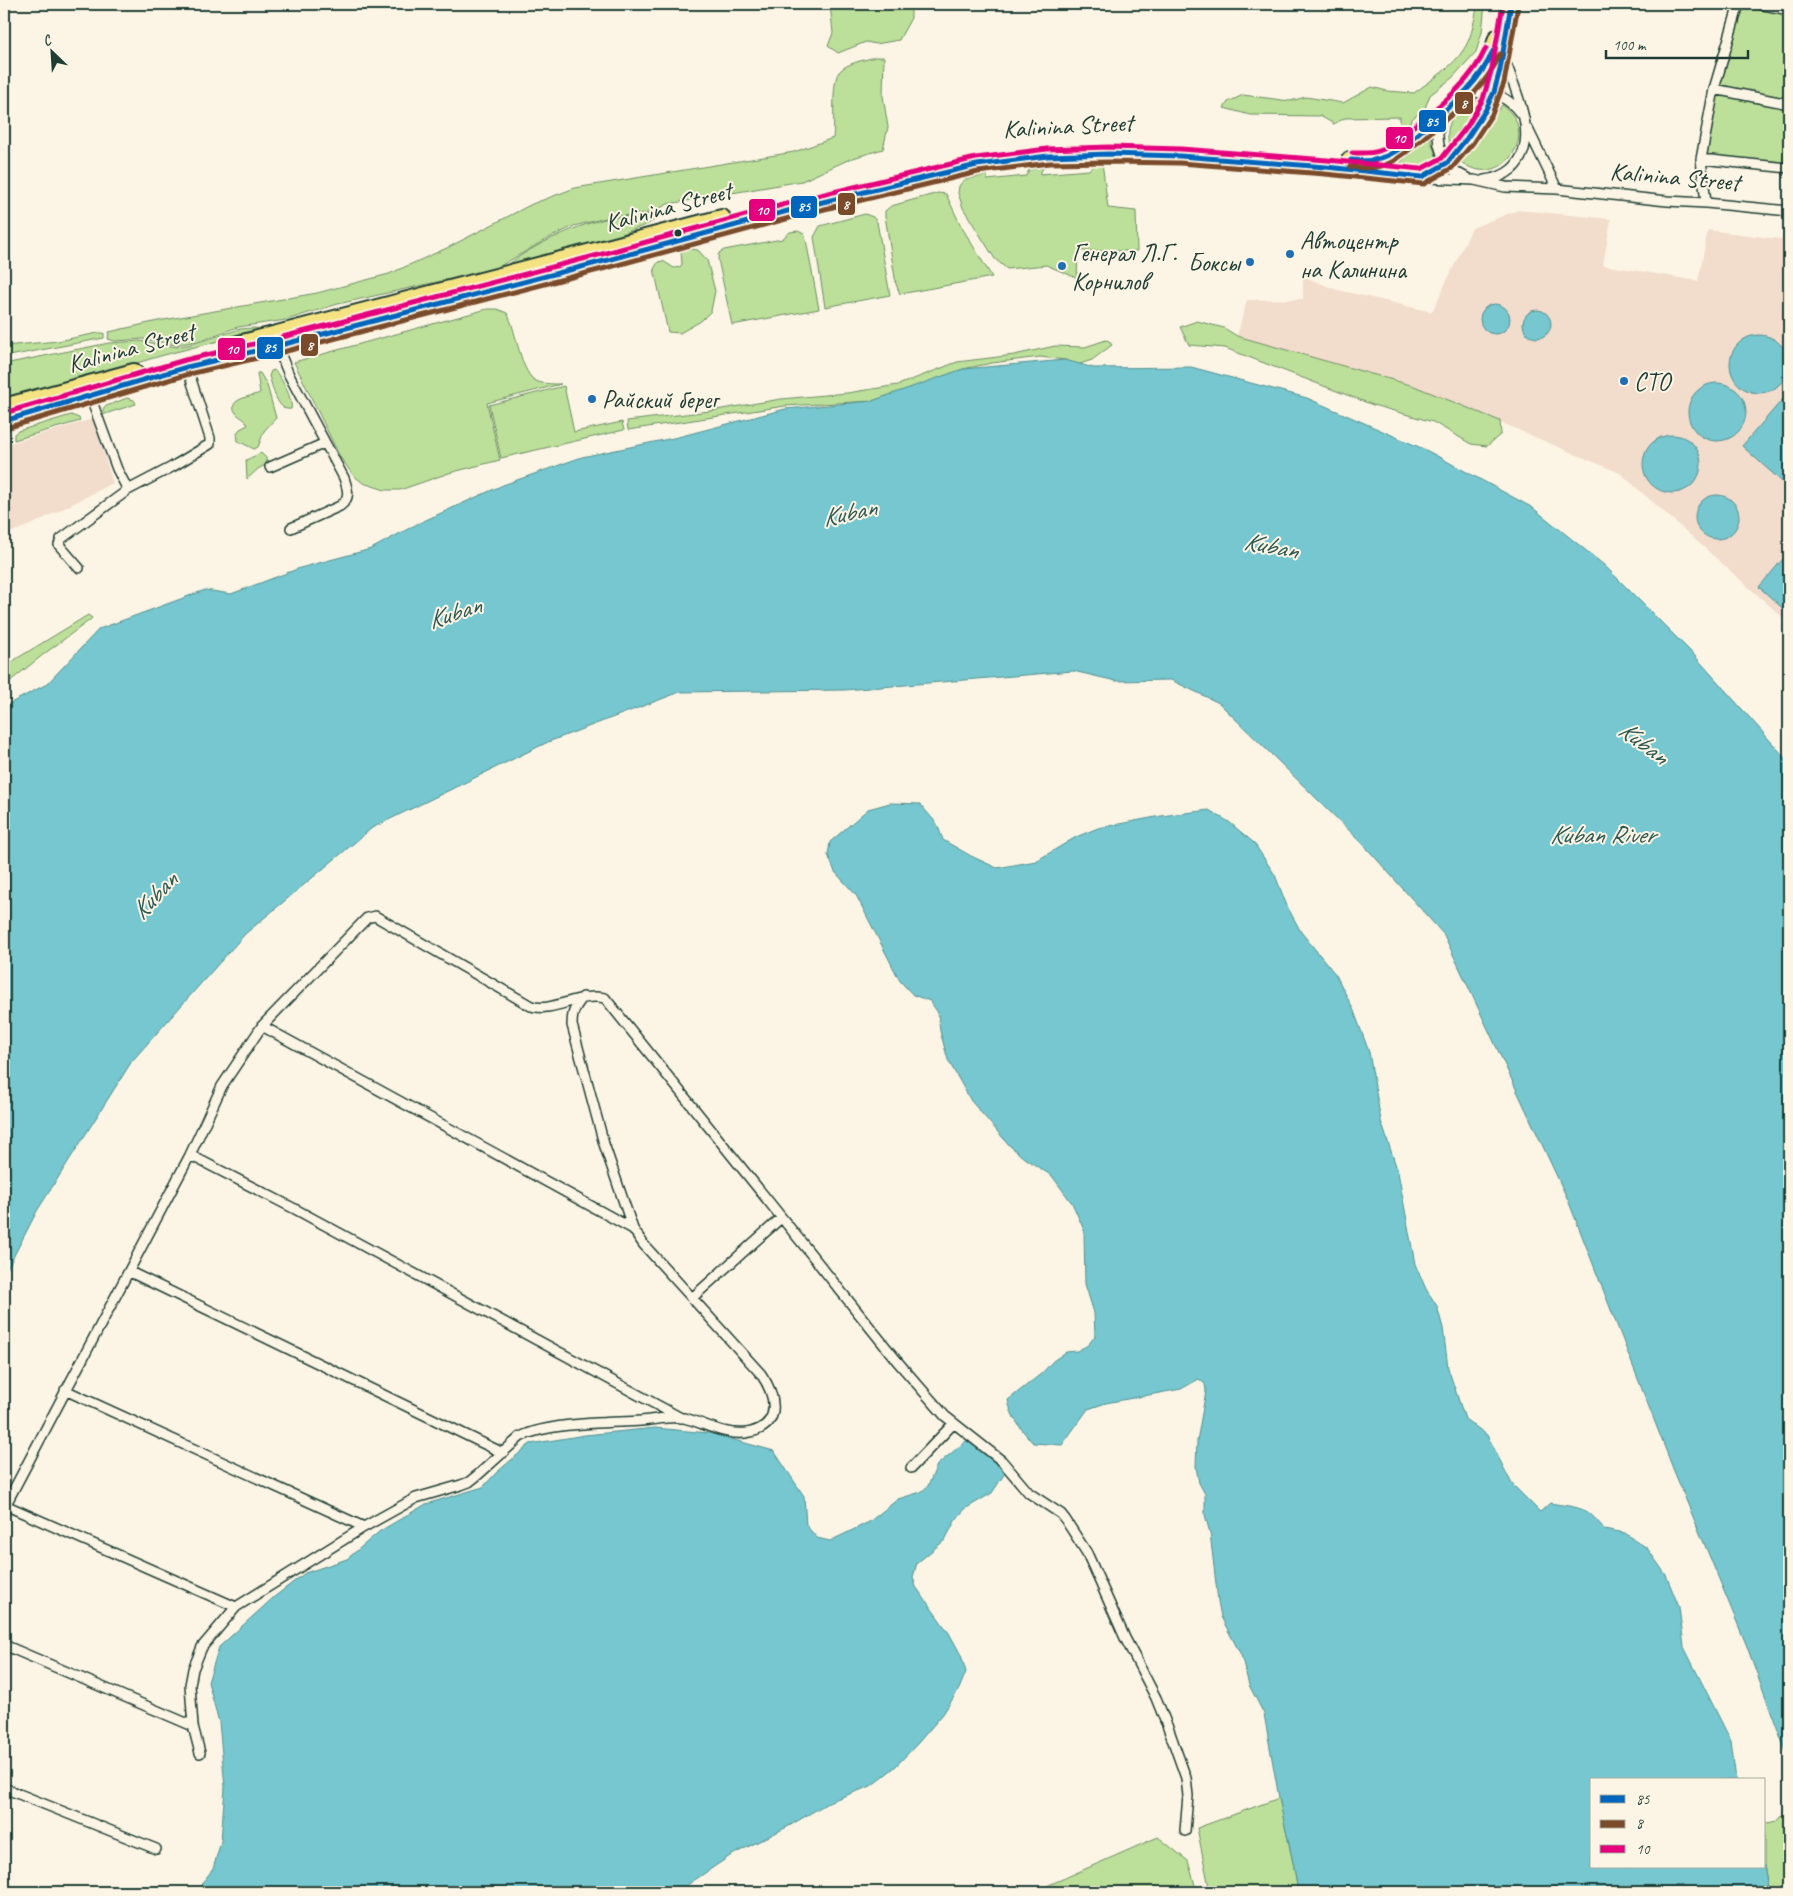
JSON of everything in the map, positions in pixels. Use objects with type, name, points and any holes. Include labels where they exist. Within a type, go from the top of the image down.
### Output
[{"type":"highway","points":[[1422,178],[1447,163],[1481,119],[1493,93],[1503,52],[1502,4]]},
{"type":"highway","points":[[1502,31],[1511,4]]},
{"type":"highway","name":"Kalinina Street","points":[[4,407],[396,302],[805,196],[975,156],[1048,147],[1108,144],[1180,147],[1368,161],[1383,158],[1397,152],[1452,105],[1486,67],[1502,31]]},
{"type":"highway","name":"Kalinina Street","points":[[4,421],[187,368],[608,260],[814,204],[977,165],[1048,156],[1153,155],[1326,167],[1422,178]]},
{"type":"street","points":[[1706,203],[1701,159],[1714,89],[1738,4]]},
{"type":"street","points":[[1759,4],[1789,10]]},
{"type":"street","points":[[1503,52],[1524,122],[1526,133],[1526,145],[1517,163],[1509,172],[1498,178],[1474,180],[1459,174],[1447,163],[1439,147],[1438,134],[1441,121],[1452,105],[1472,93],[1493,93],[1510,102],[1517,109],[1524,122],[1557,190]]},
{"type":"street","points":[[1714,89],[1789,104]]},
{"type":"street","points":[[1701,159],[1789,168]]},
{"type":"street","name":"Kalinina Street","points":[[1422,178],[1474,180],[1506,187],[1789,211]]},
{"type":"street","points":[[277,346],[289,375],[344,478],[348,496],[346,502],[340,506],[291,528]]},
{"type":"street","points":[[79,568],[59,545],[61,539],[128,490],[210,444],[210,438],[187,368]]},
{"type":"street","points":[[90,396],[117,469],[128,490]]},
{"type":"street","points":[[270,467],[325,443]]},
{"type":"street","points":[[236,1607],[4,1506],[130,1272],[190,1155],[222,1086],[262,1026],[367,918],[375,916],[531,1006],[544,1007],[583,997],[596,996],[605,998],[897,1361],[946,1416],[1002,1461],[1029,1493],[1061,1514],[1087,1553],[1125,1638],[1156,1698],[1186,1778],[1188,1796],[1185,1831]]},
{"type":"street","points":[[583,997],[574,1008],[572,1025],[604,1144],[633,1229]]},
{"type":"street","points":[[190,1155],[304,1214],[681,1418],[731,1433],[749,1433],[757,1430],[771,1418],[774,1404],[769,1386],[761,1374],[633,1229],[262,1026]]},
{"type":"street","points":[[692,1298],[781,1218]]},
{"type":"street","points":[[130,1272],[503,1453]]},
{"type":"street","points":[[66,1390],[364,1526]]},
{"type":"street","points":[[200,1753],[193,1726],[190,1685],[193,1669],[202,1647],[236,1607],[364,1526],[416,1498],[469,1482],[520,1437],[536,1431],[560,1426],[681,1418]]},
{"type":"street","points":[[911,1468],[954,1422]]},
{"type":"street","points":[[4,1645],[193,1726]]},
{"type":"street","points":[[4,1788],[156,1849]]},
{"type":"shaded area","points":[[1518,210],[1611,219],[1603,265],[1698,281],[1708,230],[1789,240],[1789,623],[1620,473],[1414,386],[1237,336],[1247,300],[1303,299],[1303,276],[1334,289],[1432,312],[1472,228]]},
{"type":"shaded area","points":[[93,419],[113,483],[33,524],[4,535],[4,445]]},
{"type":"green space","points":[[830,4],[911,4],[911,18],[899,40],[876,44],[866,42],[838,53],[828,46],[833,33]]},
{"type":"green space","points":[[1478,4],[1485,4],[1482,32],[1476,52],[1452,78],[1430,95],[1425,108],[1412,119],[1401,136],[1392,136],[1400,126],[1400,117],[1345,118],[1334,124],[1320,116],[1250,115],[1224,108],[1228,102],[1243,95],[1290,101],[1306,97],[1343,103],[1372,87],[1387,91],[1414,93],[1441,73],[1459,56],[1469,38]]},
{"type":"green space","points":[[1735,4],[1789,4],[1789,172],[1695,164],[1717,58]]},
{"type":"green space","points":[[875,57],[884,57],[883,96],[888,127],[883,149],[850,159],[802,181],[668,204],[650,213],[610,217],[574,226],[495,269],[338,304],[286,320],[238,327],[198,341],[176,345],[143,339],[115,341],[108,339],[109,332],[158,321],[317,293],[389,274],[449,247],[532,204],[575,188],[794,152],[833,138],[834,93],[839,72],[851,64]]},
{"type":"green space","points":[[1478,100],[1485,100],[1451,150],[1448,133],[1452,119],[1463,107]]},
{"type":"green space","points":[[1502,105],[1513,116],[1518,129],[1518,143],[1512,155],[1503,164],[1491,170],[1477,170],[1462,163]]},
{"type":"green space","points":[[1431,133],[1431,141],[1438,162],[1417,169],[1396,167]]},
{"type":"green space","points":[[1102,162],[1108,208],[1136,211],[1137,251],[1078,251],[1077,278],[1046,265],[1007,269],[995,259],[963,208],[958,193],[959,186],[964,180],[987,175],[987,180],[1026,176],[1029,170],[1043,168],[1040,174],[1089,170],[1095,163]]},
{"type":"green space","points":[[938,193],[946,194],[961,226],[992,277],[900,294],[896,284],[885,211],[891,206]]},
{"type":"green space","points":[[661,213],[658,218],[648,224],[615,237],[509,264],[543,243],[586,224],[611,218]]},
{"type":"green space","points":[[865,214],[873,217],[877,222],[890,295],[825,307],[814,237],[820,226]]},
{"type":"green space","points":[[798,231],[804,234],[806,240],[819,309],[732,325],[718,259],[719,253],[724,250],[782,239],[790,232]]},
{"type":"green space","points":[[689,249],[698,250],[707,260],[715,291],[711,311],[701,321],[680,333],[668,332],[654,269],[658,262],[663,261],[674,268],[680,267],[682,264],[681,252]]},
{"type":"green space","points":[[487,309],[497,309],[507,313],[523,362],[532,378],[541,383],[561,384],[487,403],[500,460],[449,473],[400,490],[385,490],[363,483],[353,475],[340,457],[294,362]]},
{"type":"green space","points":[[1197,321],[1224,328],[1237,336],[1414,386],[1500,421],[1501,434],[1487,446],[1471,444],[1433,422],[1373,405],[1225,348],[1189,345],[1180,327]]},
{"type":"green space","points":[[240,329],[265,329],[164,355],[4,402],[4,364],[109,343],[140,341],[177,347]]},
{"type":"green space","points":[[104,333],[104,338],[4,357],[4,346],[58,341]]},
{"type":"green space","points":[[1106,340],[1112,345],[1092,360],[1077,365],[1065,360],[1040,357],[992,363],[963,369],[872,401],[785,406],[628,430],[627,421],[710,411],[781,399],[847,393],[898,385],[957,362],[1014,355],[1055,346],[1085,347]]},
{"type":"green space","points":[[274,370],[291,400],[291,409],[282,407],[276,398],[269,376],[271,371]]},
{"type":"green space","points":[[257,373],[260,373],[267,385],[276,418],[264,431],[258,447],[254,449],[238,441],[237,433],[248,425],[236,413],[234,404],[241,399],[260,393]]},
{"type":"green space","points":[[564,386],[574,432],[622,422],[624,430],[501,458],[489,405]]},
{"type":"green space","points":[[127,398],[134,400],[136,404],[102,415],[104,407]]},
{"type":"green space","points":[[71,415],[79,418],[80,421],[14,440],[14,434],[18,431]]},
{"type":"green space","points":[[261,453],[266,458],[267,464],[247,479],[246,460]]},
{"type":"green space","points":[[88,615],[92,618],[90,620],[4,686],[4,670],[16,659]]},
{"type":"green space","points":[[1279,1798],[1298,1892],[1210,1892],[1197,1828]]},
{"type":"green space","points":[[1789,1813],[1789,1892],[1769,1892],[1764,1868],[1766,1868],[1766,1824],[1776,1821],[1780,1816]]},
{"type":"green space","points":[[1158,1837],[1188,1861],[1197,1892],[1033,1892]]},
{"type":"water","points":[[1495,304],[1505,309],[1510,319],[1505,329],[1495,334],[1485,329],[1480,319],[1485,309]]},
{"type":"water","points":[[1537,310],[1547,314],[1551,324],[1547,334],[1537,338],[1527,334],[1523,324],[1527,314]]},
{"type":"water","points":[[1759,335],[1770,337],[1783,348],[1788,364],[1786,375],[1775,388],[1759,393],[1748,391],[1735,380],[1730,364],[1732,353],[1743,340]]},
{"type":"water","name":"Kuban River","points":[[1065,360],[1094,368],[1191,367],[1307,398],[1426,450],[1533,508],[1604,565],[1694,655],[1789,762],[1789,1760],[1746,1644],[1674,1471],[1568,1200],[1444,935],[1363,844],[1219,703],[1171,680],[1116,681],[1073,671],[845,690],[680,692],[548,742],[372,828],[245,934],[132,1061],[37,1211],[4,1275],[5,706],[47,684],[99,629],[205,590],[231,594],[300,568],[371,549],[417,524],[503,485],[582,457],[678,437],[785,409],[872,401],[963,369]]},
{"type":"water","points":[[1717,383],[1728,385],[1741,396],[1746,412],[1744,423],[1733,436],[1717,441],[1706,439],[1693,428],[1688,412],[1690,401],[1701,388]]},
{"type":"water","points":[[1789,392],[1789,488],[1742,446]]},
{"type":"water","points":[[1672,435],[1683,437],[1696,448],[1701,464],[1699,475],[1688,488],[1672,493],[1661,491],[1648,480],[1643,464],[1645,453],[1656,440]]},
{"type":"water","points":[[1721,495],[1733,501],[1738,508],[1738,526],[1733,533],[1726,538],[1713,539],[1701,533],[1696,526],[1695,513],[1701,501],[1708,496]]},
{"type":"water","points":[[1789,552],[1789,614],[1759,587]]},
{"type":"water","points":[[890,803],[920,804],[937,824],[943,840],[997,868],[1036,861],[1076,837],[1098,828],[1161,816],[1209,810],[1229,822],[1254,843],[1275,875],[1287,906],[1301,932],[1336,975],[1354,1011],[1369,1052],[1381,1121],[1398,1172],[1415,1264],[1426,1289],[1437,1306],[1443,1328],[1448,1368],[1465,1419],[1487,1435],[1512,1484],[1540,1512],[1550,1503],[1581,1509],[1598,1521],[1604,1529],[1625,1533],[1647,1548],[1666,1575],[1679,1607],[1684,1647],[1731,1741],[1736,1778],[1590,1778],[1590,1868],[1764,1868],[1769,1892],[1298,1892],[1264,1714],[1249,1685],[1241,1655],[1221,1617],[1218,1601],[1210,1533],[1205,1515],[1205,1494],[1199,1483],[1196,1467],[1197,1441],[1206,1391],[1205,1384],[1199,1379],[1181,1389],[1106,1403],[1088,1409],[1062,1445],[1033,1443],[1018,1423],[1008,1400],[1042,1373],[1053,1361],[1066,1352],[1077,1351],[1088,1345],[1095,1336],[1094,1313],[1085,1284],[1084,1230],[1072,1203],[1052,1176],[1024,1158],[1010,1146],[971,1101],[948,1060],[940,1031],[938,1013],[930,1001],[913,995],[900,981],[856,895],[835,872],[828,855],[830,842],[868,809]]},
{"type":"water","points":[[655,1428],[709,1433],[774,1451],[804,1496],[806,1525],[817,1538],[830,1541],[869,1522],[898,1499],[921,1492],[928,1486],[937,1465],[966,1441],[983,1449],[1005,1473],[992,1493],[965,1509],[955,1521],[945,1540],[917,1563],[913,1577],[916,1587],[949,1633],[961,1655],[966,1672],[959,1689],[943,1714],[894,1768],[871,1786],[831,1801],[789,1826],[730,1856],[677,1892],[199,1892],[202,1883],[213,1869],[221,1841],[225,1787],[219,1722],[208,1682],[219,1647],[274,1597],[305,1573],[347,1559],[380,1531],[426,1504],[483,1487],[496,1473],[530,1444],[585,1435]]},
{"type":"transit line","name":"10","points":[[4,413],[185,360],[275,339],[606,253],[804,199],[976,158],[1047,149],[1109,147],[1181,149],[1421,169],[1442,158],[1468,125],[1483,99],[1492,68],[1503,4]]},
{"type":"transit line","name":"85","points":[[4,421],[187,367],[277,346],[608,260],[806,206],[977,165],[1048,156],[1109,154],[1180,156],[1326,167],[1422,177],[1447,163],[1485,111],[1494,92],[1500,70],[1511,4]]},
{"type":"transit line","name":"8","points":[[6,428],[189,374],[279,353],[610,267],[808,213],[978,172],[1049,163],[1180,163],[1424,184],[1452,168],[1473,143],[1492,114],[1504,83],[1518,5]]},
{"type":"transit line","name":"10","points":[[1352,153],[1376,152],[1395,142],[1463,83],[1480,61],[1486,48]]},
{"type":"transit line","name":"85","points":[[1351,160],[1374,160],[1391,154],[1400,148],[1470,87],[1487,64],[1493,51]]},
{"type":"transit line","name":"8","points":[[1350,167],[1368,168],[1381,166],[1390,163],[1403,154],[1454,112],[1476,91],[1493,68],[1500,54]]},
{"type":"place","name":"Автоцентр на Калинина","points":[[1290,254]]},
{"type":"place","name":"Боксы","points":[[1250,262]]},
{"type":"place","name":"Генерал Л.Г. Корнилов","points":[[1062,266]]},
{"type":"place","name":"СТО","points":[[1624,381]]},
{"type":"place","name":"Райский берег","points":[[592,399]]},
{"type":"water label","name":"Kuban","points":[[849,512]]},
{"type":"water label","name":"Kuban","points":[[1271,545]]},
{"type":"water label","name":"Kuban","points":[[454,612]]},
{"type":"water label","name":"Kuban","points":[[1644,742]]},
{"type":"water label","name":"Kuban","points":[[154,895]]}]
